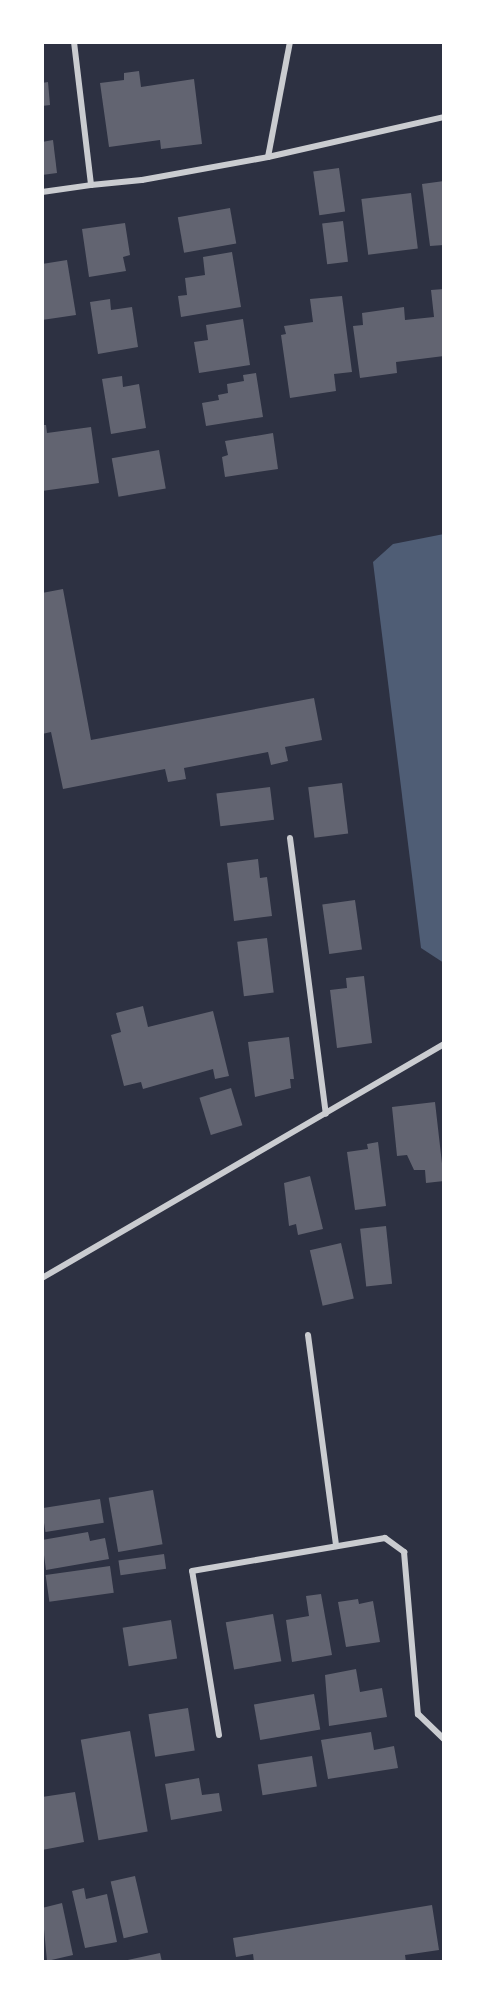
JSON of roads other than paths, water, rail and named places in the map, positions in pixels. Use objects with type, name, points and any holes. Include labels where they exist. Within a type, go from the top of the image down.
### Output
[{"type":"street","points":[[74,42],[91,185]]},
{"type":"street","points":[[268,157],[290,42]]},
{"type":"street","points":[[42,192],[142,180],[268,157],[444,117]]},
{"type":"street","points":[[290,838],[326,1114]]},
{"type":"street","points":[[42,1278],[444,1044]]},
{"type":"street","points":[[308,1335],[336,1546]]},
{"type":"street","points":[[219,1735],[192,1571],[385,1538],[404,1552],[418,1714],[444,1738]]},
{"type":"water","points":[[444,534],[444,963],[421,948],[373,562],[393,544]]}]
